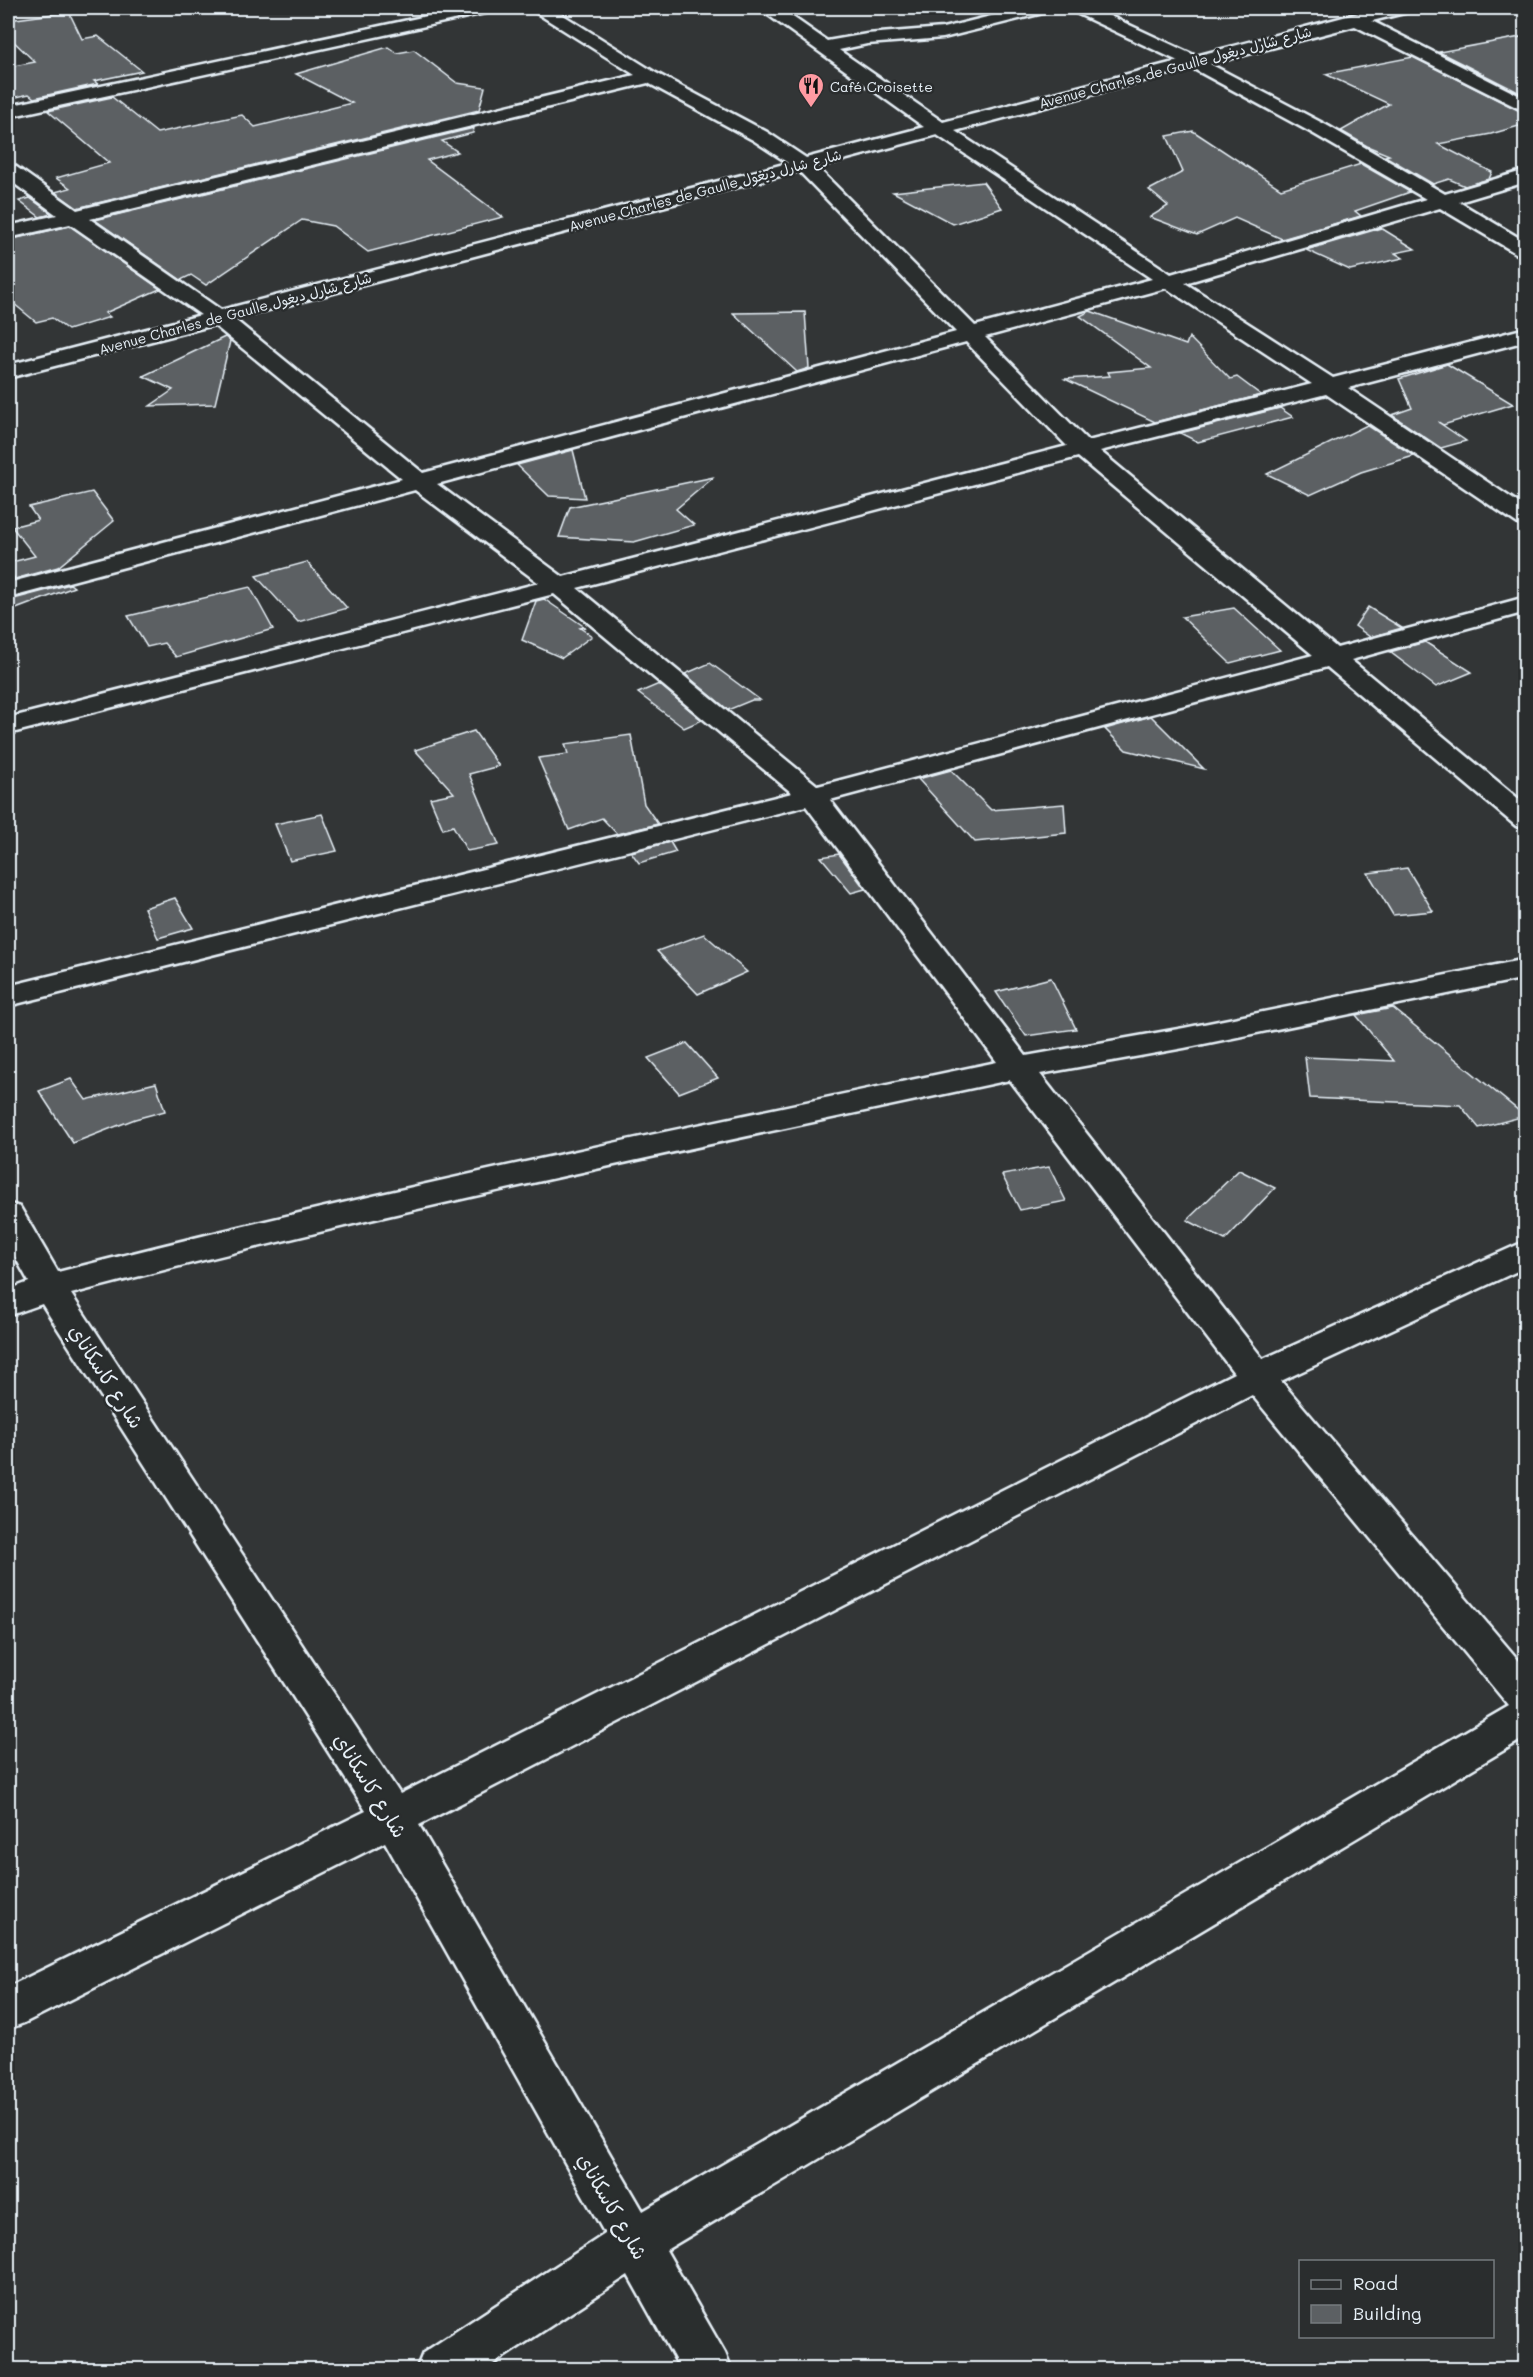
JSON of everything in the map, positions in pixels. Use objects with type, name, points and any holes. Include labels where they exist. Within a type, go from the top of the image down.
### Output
[{"type":"street","points":[[8,112],[485,8]]},
{"type":"street","points":[[541,8],[650,77],[760,136],[803,164],[969,335],[1083,448],[1526,820]]},
{"type":"street","points":[[770,8],[940,129],[1166,282],[1330,386],[1526,519]]},
{"type":"street","points":[[826,47],[867,39],[943,33],[1041,8]]},
{"type":"street","points":[[1080,8],[1194,62],[1443,200],[1526,251]]},
{"type":"street","name":"Avenue Charles de Gaulle شارع شارل ديغول","points":[[8,372],[1402,8]]},
{"type":"street","points":[[1355,19],[1526,107]]},
{"type":"street","points":[[8,232],[650,77]]},
{"type":"street","points":[[8,170],[219,318],[420,482],[558,585],[688,695],[813,796],[1018,1068],[1257,1377],[1526,1698]]},
{"type":"street","points":[[8,591],[1166,282],[1526,176]]},
{"type":"street","points":[[8,726],[780,529],[956,480],[1526,334]]},
{"type":"street","points":[[8,996],[813,796],[1526,604]]},
{"type":"street","points":[[8,1304],[49,1287],[183,1252],[646,1147],[1018,1068],[1184,1038],[1526,968]]},
{"type":"street","name":"شارع كاسكاناي","points":[[8,1215],[49,1287],[393,1818],[708,2370]]},
{"type":"street","points":[[8,2009],[393,1818],[1257,1377],[1526,1253]]},
{"type":"street","points":[[440,2370],[634,2243],[1526,1716]]},
{"type":"building","points":[[69,12],[82,39],[98,36],[142,71],[94,81],[98,84],[34,98],[29,94],[8,99],[8,67],[35,62],[8,36],[8,20]]},
{"type":"building","points":[[1526,36],[1526,96],[1439,52]]},
{"type":"building","points":[[388,47],[397,53],[414,50],[457,83],[485,87],[479,110],[77,208],[55,192],[70,188],[56,178],[109,163],[48,111],[112,97],[157,133],[242,115],[255,127],[352,103],[296,74]]},
{"type":"building","points":[[1413,57],[1526,114],[1526,124],[1491,134],[1438,144],[1492,172],[1489,179],[1465,186],[1449,179],[1433,184],[1385,156],[1389,155],[1341,131],[1389,104],[1325,74]]},
{"type":"building","points":[[474,128],[473,133],[442,141],[458,152],[427,160],[503,217],[368,252],[333,226],[302,220],[206,285],[191,275],[181,280],[95,220]]},
{"type":"building","points":[[1193,131],[1281,189],[1361,164],[1410,192],[1355,211],[1361,216],[1282,239],[1235,218],[1197,235],[1150,217],[1168,206],[1149,190],[1183,172],[1167,136]]},
{"type":"building","points":[[983,182],[1002,208],[953,224],[893,192]]},
{"type":"building","points":[[30,198],[52,214],[40,217],[19,201]]},
{"type":"building","points":[[70,226],[160,289],[105,313],[110,317],[68,330],[52,318],[36,322],[8,299],[8,240]]},
{"type":"building","points":[[1381,228],[1415,249],[1395,253],[1403,258],[1350,270],[1306,250]]},
{"type":"building","points":[[1090,311],[1186,345],[1189,337],[1230,379],[1237,377],[1261,395],[1155,422],[1065,379],[1110,376],[1108,372],[1151,368],[1080,316]]},
{"type":"building","points":[[805,312],[809,368],[797,372],[733,313]]},
{"type":"building","points":[[225,337],[230,341],[215,404],[150,406],[173,390],[143,376]]},
{"type":"building","points":[[1447,364],[1513,404],[1443,425],[1438,422],[1466,441],[1441,448],[1392,415],[1412,408],[1399,379]]},
{"type":"building","points":[[1280,408],[1293,417],[1198,442],[1180,433]]},
{"type":"building","points":[[1367,425],[1414,456],[1361,472],[1310,495],[1267,474]]},
{"type":"building","points":[[573,450],[585,498],[549,496],[517,465]]},
{"type":"building","points":[[714,477],[676,509],[694,525],[634,542],[559,537],[570,507]]},
{"type":"building","points":[[92,492],[114,521],[58,567],[15,579],[8,569],[8,563],[35,556],[12,527],[38,520],[29,507]]},
{"type":"building","points":[[307,562],[347,608],[298,622],[256,576]]},
{"type":"building","points":[[70,584],[74,587],[8,612],[10,600]]},
{"type":"building","points":[[250,587],[273,629],[176,657],[164,643],[147,647],[128,616]]},
{"type":"building","points":[[544,599],[585,627],[580,628],[592,636],[562,658],[522,640],[536,601]]},
{"type":"building","points":[[1368,607],[1402,628],[1370,637],[1355,626]]},
{"type":"building","points":[[1234,608],[1280,650],[1230,663],[1182,617]]},
{"type":"building","points":[[1425,642],[1472,672],[1436,687],[1390,652]]},
{"type":"building","points":[[710,663],[760,700],[752,700],[728,710],[685,674]]},
{"type":"building","points":[[659,684],[702,720],[684,728],[638,693]]},
{"type":"building","points":[[1151,716],[1204,769],[1126,750],[1105,729]]},
{"type":"building","points":[[474,731],[499,766],[469,774],[499,845],[467,851],[453,826],[443,829],[430,798],[454,793],[415,750]]},
{"type":"building","points":[[631,735],[644,804],[658,824],[617,834],[602,818],[569,830],[538,758],[568,754],[565,744]]},
{"type":"building","points":[[951,770],[991,810],[1064,804],[1066,833],[975,842],[918,779]]},
{"type":"building","points":[[322,814],[337,851],[290,861],[275,824]]},
{"type":"building","points":[[670,842],[676,852],[639,863],[631,852]]},
{"type":"building","points":[[839,854],[865,889],[851,893],[821,857]]},
{"type":"building","points":[[1407,868],[1433,911],[1393,915],[1368,873]]},
{"type":"building","points":[[175,898],[193,928],[158,938],[144,908]]},
{"type":"building","points":[[704,934],[747,972],[698,994],[657,951]]},
{"type":"building","points":[[1051,978],[1076,1029],[1026,1036],[996,992]]},
{"type":"building","points":[[1393,1008],[1525,1116],[1479,1128],[1460,1105],[1310,1098],[1305,1057],[1394,1061],[1356,1015]]},
{"type":"building","points":[[687,1043],[718,1078],[679,1093],[648,1058]]},
{"type":"building","points":[[71,1079],[86,1100],[156,1083],[165,1111],[135,1119],[73,1143],[39,1091]]},
{"type":"building","points":[[1049,1167],[1066,1201],[1020,1210],[1002,1175]]},
{"type":"building","points":[[1239,1170],[1275,1188],[1225,1240],[1187,1220]]},
{"type":"place","name":"Café Croisette","points":[[811,109]]}]
